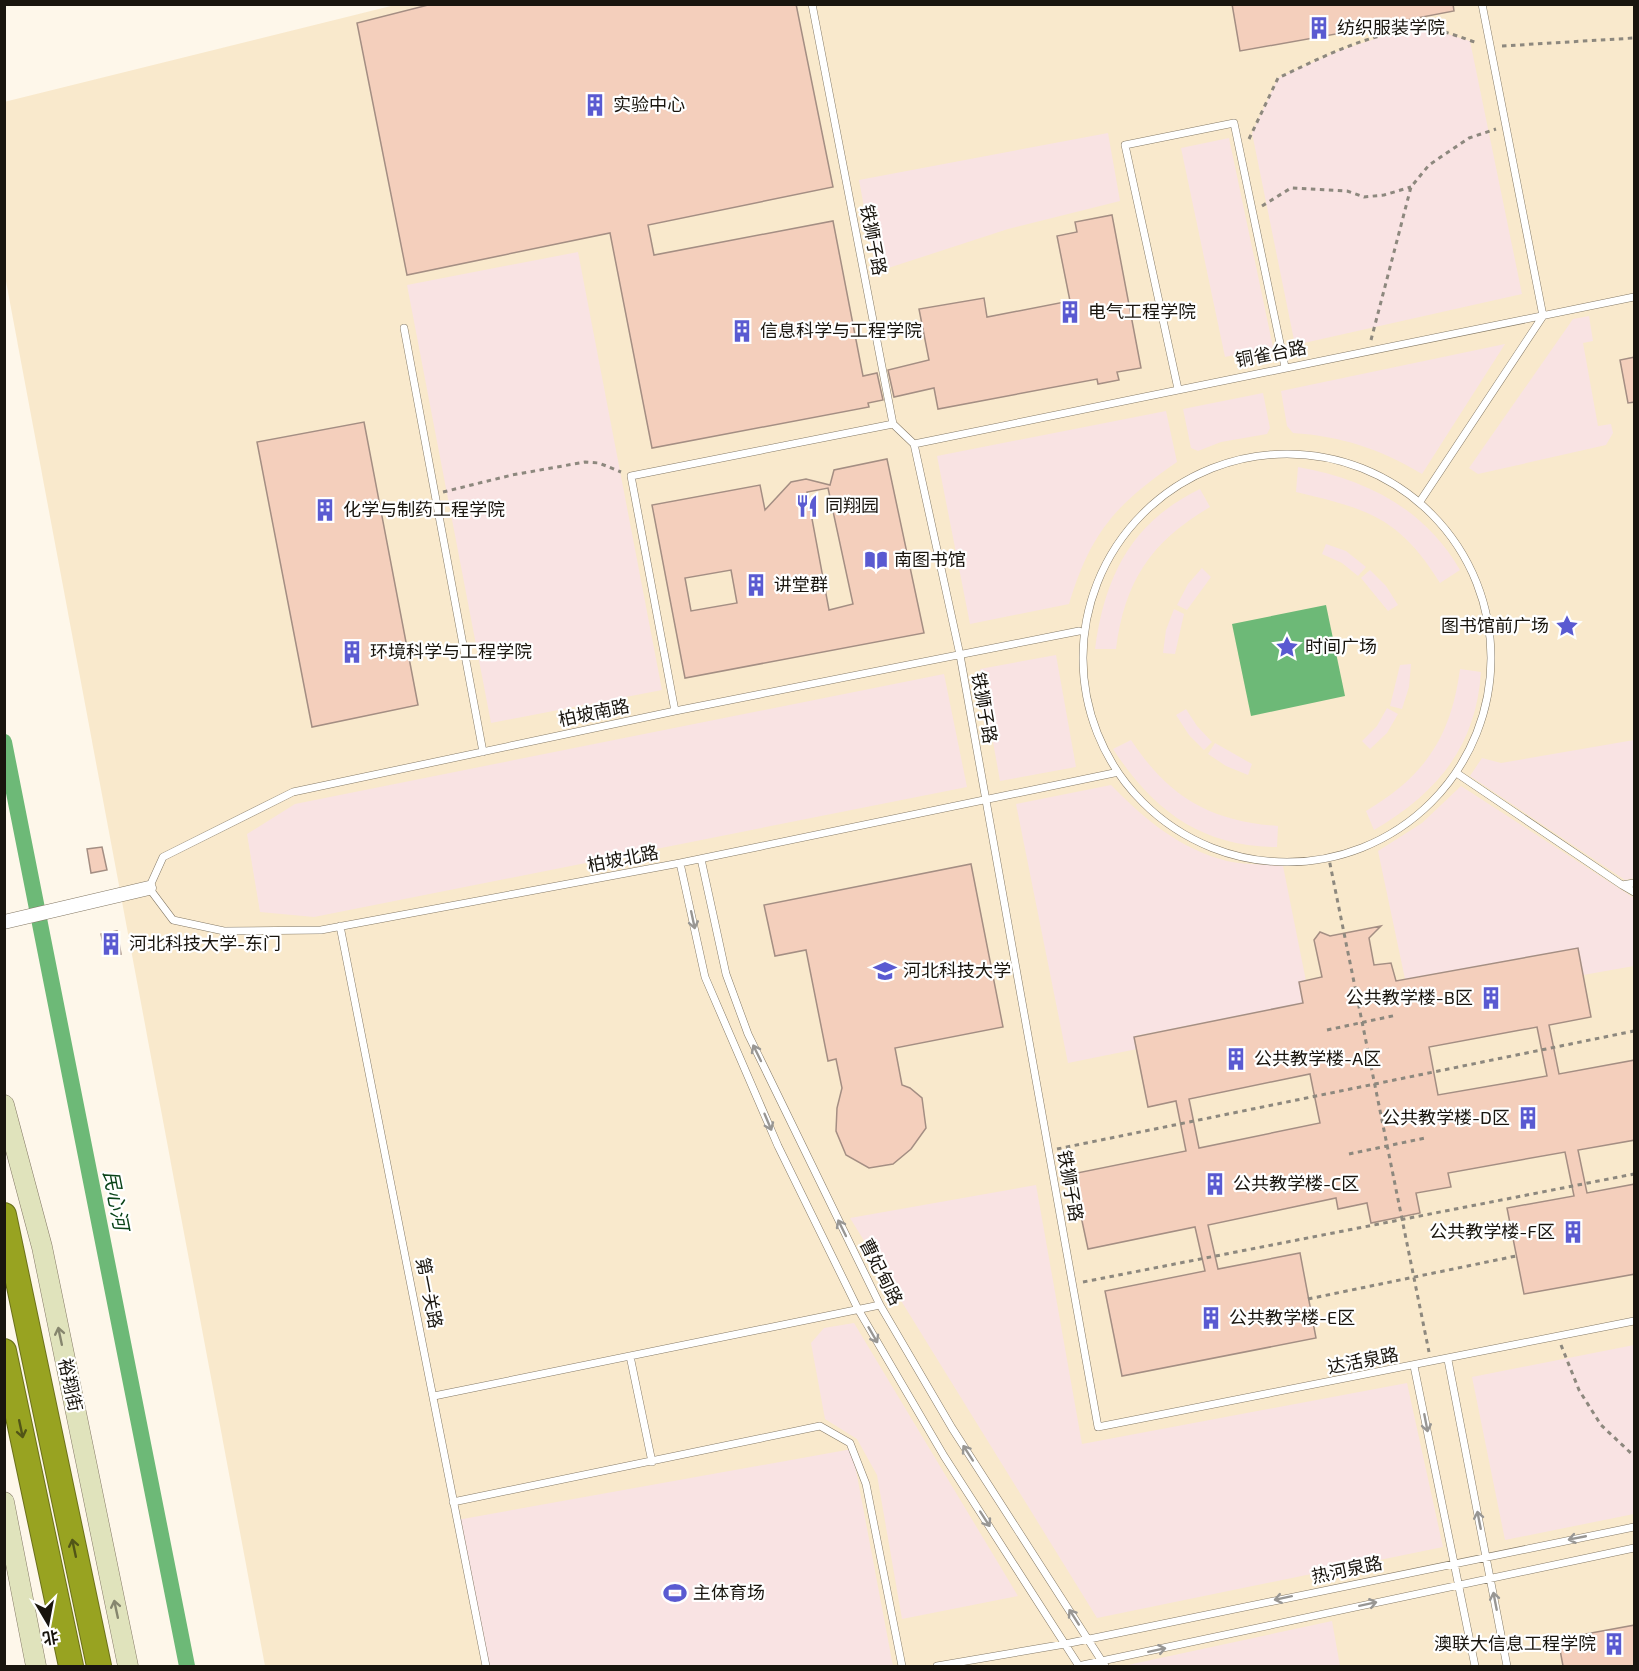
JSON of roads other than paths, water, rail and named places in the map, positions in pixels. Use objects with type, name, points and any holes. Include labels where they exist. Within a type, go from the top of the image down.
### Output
[{"type":"highway","points":[[4,1215],[99,1666]]},
{"type":"highway","points":[[4,1351],[71,1666]]},
{"type":"main road","name":"裕翔街","points":[[4,1105],[42,1247],[128,1666]]},
{"type":"main road","points":[[4,1502],[36,1666]]},
{"type":"street","points":[[4,922],[149,888]]},
{"type":"lane","name":"铁狮子路","points":[[812,4],[893,424]]},
{"type":"lane","points":[[1421,500],[1544,316],[1482,4]]},
{"type":"lane","points":[[1179,389],[1125,145],[1234,123],[1286,367]]},
{"type":"lane","name":"铜雀台路","points":[[914,444],[1635,297]]},
{"type":"lane","points":[[404,328],[483,752]]},
{"type":"lane","points":[[675,711],[631,476],[893,424],[914,444]]},
{"type":"lane","name":"铁狮子路","points":[[914,444],[960,655],[1098,1427]]},
{"type":"lane","points":[[1274,454],[1332,460],[1380,478],[1421,500],[1462,546],[1491,615],[1493,684],[1480,731],[1458,774],[1425,806],[1377,840],[1311,859],[1244,858],[1185,837],[1134,795],[1114,773],[1089,726],[1081,676],[1079,631],[1112,549],[1154,503],[1208,469],[1274,454]]},
{"type":"lane","name":"柏坡南路","points":[[149,888],[163,857],[293,792],[675,711],[1079,631]]},
{"type":"lane","name":"柏坡北路","points":[[149,888],[173,920],[224,931],[321,930],[701,859],[1114,773]]},
{"type":"lane","points":[[1458,774],[1635,892]]},
{"type":"lane","name":"曹妃甸路","points":[[701,859],[726,974],[748,1034],[880,1305],[952,1428],[1103,1664]]},
{"type":"lane","name":"曹妃甸路","points":[[680,863],[705,977],[778,1146],[858,1309],[944,1456],[1078,1666]]},
{"type":"lane","points":[[1622,885],[1635,882]]},
{"type":"lane","name":"第一关路","points":[[340,927],[486,1666]]},
{"type":"lane","points":[[434,1396],[880,1305]]},
{"type":"lane","name":"达活泉路","points":[[1098,1427],[1448,1360],[1635,1320]]},
{"type":"lane","points":[[630,1356],[652,1462]]},
{"type":"lane","points":[[1448,1360],[1507,1666]]},
{"type":"lane","points":[[1414,1366],[1475,1666]]},
{"type":"lane","points":[[453,1502],[820,1426],[850,1443],[866,1484],[902,1666]]},
{"type":"lane","name":"热河泉路","points":[[938,1666],[1065,1644],[1635,1527]]},
{"type":"lane","name":"热河泉路","points":[[1078,1666],[1103,1664],[1459,1584],[1635,1548]]},
{"type":"waterway","name":"民心河","points":[[4,742],[187,1666]]},
{"type":"place","name":"纺织服装学院","points":[[1319,28]]},
{"type":"place","name":"实验中心","points":[[595,105]]},
{"type":"place","name":"电气工程学院","points":[[1070,312]]},
{"type":"place","name":"信息科学与工程学院","points":[[742,331]]},
{"type":"place","name":"同翔园","points":[[807,506]]},
{"type":"place","name":"化学与制药工程学院","points":[[325,510]]},
{"type":"place","name":"南图书馆","points":[[876,560]]},
{"type":"place","name":"讲堂群","points":[[756,585]]},
{"type":"place","name":"图书馆前广场","points":[[1567,626]]},
{"type":"place","name":"时间广场","points":[[1287,647]]},
{"type":"place","name":"环境科学与工程学院","points":[[352,652]]},
{"type":"place","name":"河北科技大学-东门","points":[[111,944]]},
{"type":"place","name":"河北科技大学","points":[[885,971]]},
{"type":"place","name":"公共教学楼-B区","points":[[1491,998]]},
{"type":"place","name":"公共教学楼-A区","points":[[1236,1059]]},
{"type":"place","name":"公共教学楼-D区","points":[[1528,1118]]},
{"type":"place","name":"公共教学楼-C区","points":[[1215,1184]]},
{"type":"place","name":"公共教学楼-F区","points":[[1573,1232]]},
{"type":"place","name":"公共教学楼-E区","points":[[1211,1318]]},
{"type":"place","name":"主体育场","points":[[675,1593]]},
{"type":"place","name":"澳联大信息工程学院","points":[[1614,1644]]}]
